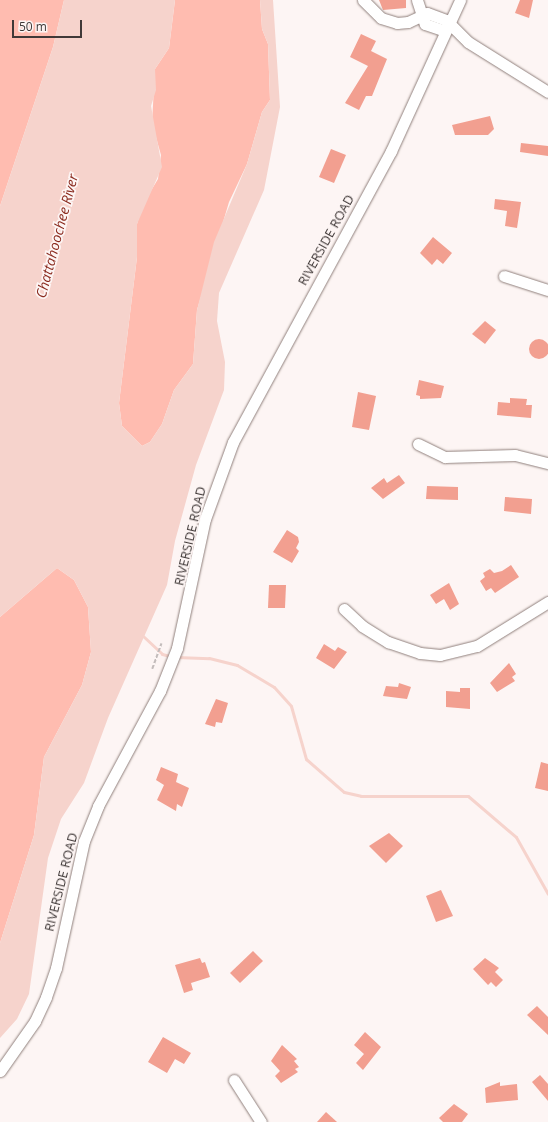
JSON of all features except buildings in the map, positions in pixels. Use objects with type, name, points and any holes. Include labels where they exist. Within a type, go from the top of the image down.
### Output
[{"type":"street","points":[[363,0],[381,18],[397,23],[427,13],[438,17],[548,92]]},
{"type":"street","points":[[417,0],[421,16]]},
{"type":"street","name":"RIVERSIDE ROAD","points":[[0,1071],[27,1033],[46,997],[56,968],[84,841],[169,668],[177,648],[205,519],[233,442],[391,150],[450,26],[460,0]]},
{"type":"street","points":[[504,276],[548,290]]},
{"type":"street","points":[[418,444],[444,457],[516,456],[548,463]]},
{"type":"street","points":[[344,609],[362,626],[388,642],[420,653],[440,655],[477,646],[548,602]]},
{"type":"street","points":[[234,1080],[261,1122]]},
{"type":"path","points":[[152,669],[161,644]]},
{"type":"shaded area","points":[[0,0],[64,0],[53,47],[0,206]]},
{"type":"shaded area","points":[[175,0],[260,0],[262,29],[268,44],[270,100],[262,112],[247,164],[229,202],[197,310],[193,364],[174,390],[162,424],[150,442],[142,446],[122,426],[119,403],[137,257],[137,224],[143,204],[158,179],[161,155],[152,123],[155,69],[169,48]]},
{"type":"shaded area","points":[[57,568],[74,580],[88,607],[91,652],[82,685],[44,757],[34,835],[0,943],[0,617]]},
{"type":"water","name":"Chattahoochee River","points":[[64,0],[175,0],[169,48],[155,69],[156,90],[151,106],[162,167],[137,224],[137,257],[119,403],[122,426],[142,446],[150,442],[162,424],[174,390],[193,364],[197,310],[214,242],[247,164],[262,112],[270,100],[268,44],[262,29],[260,0],[273,0],[280,107],[264,190],[219,293],[217,321],[225,362],[224,390],[196,465],[175,541],[167,585],[108,718],[84,783],[61,819],[48,858],[29,994],[17,1019],[0,1038],[0,943],[34,835],[44,757],[82,685],[91,652],[88,607],[74,580],[57,568],[0,617],[0,206],[53,47]]},
{"type":"waterway","points":[[143,636],[162,654],[170,656]]},
{"type":"waterway","points":[[176,657],[209,658],[237,665],[274,687],[291,706],[306,759],[344,792],[361,796],[468,796],[516,837],[548,894]]}]
